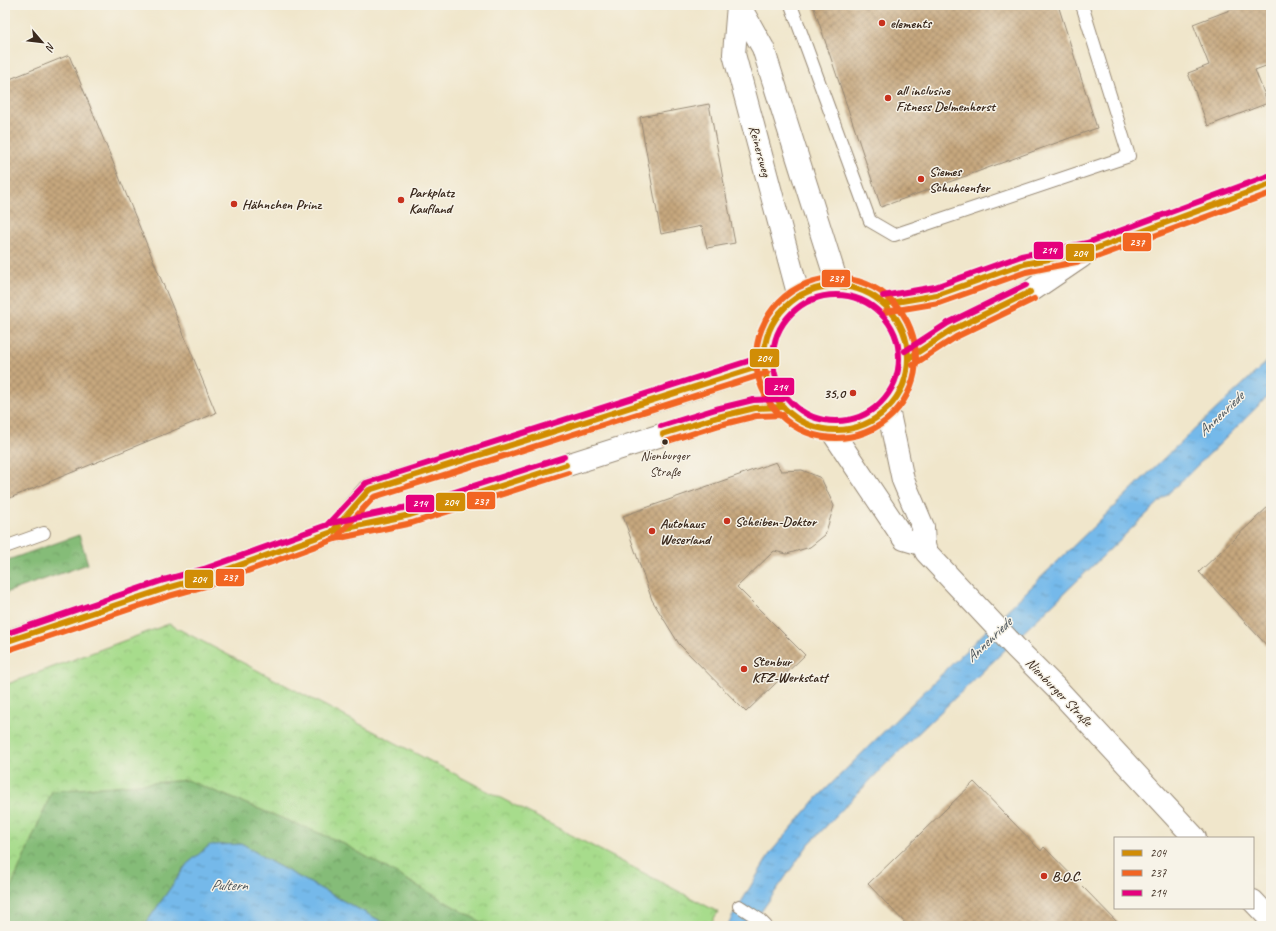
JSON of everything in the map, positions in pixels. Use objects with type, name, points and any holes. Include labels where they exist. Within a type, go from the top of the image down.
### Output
[{"type":"main road","name":"Reinersweg","points":[[738,5],[763,48],[838,286]]},
{"type":"main road","name":"Reinersweg","points":[[738,5],[734,54],[799,297]]},
{"type":"main road","points":[[884,304],[937,295],[1024,264],[1089,251],[1271,184]]},
{"type":"main road","points":[[909,358],[952,330],[1031,291],[1089,251]]},
{"type":"main road","points":[[838,286],[863,290],[884,304],[897,319],[903,331],[906,338],[909,358],[903,385],[888,409],[871,421],[852,429],[831,430],[805,423],[783,407],[774,394],[764,365],[765,345],[772,326],[783,309],[799,297],[838,286]]},
{"type":"main road","points":[[332,532],[369,490],[764,365]]},
{"type":"main road","points":[[5,642],[167,588],[206,577],[332,532],[410,515],[718,417],[756,408],[783,407]]},
{"type":"main road","points":[[831,430],[904,539],[924,546],[923,527],[903,480],[888,409]]},
{"type":"main road","name":"Nienburger Straße","points":[[924,546],[926,552],[1016,648],[1058,690],[1194,837]]},
{"type":"main road","points":[[1254,902],[1271,920]]},
{"type":"lane","points":[[791,5],[870,221],[894,235],[1129,156],[1082,5]]},
{"type":"lane","points":[[5,547],[44,533]]},
{"type":"lane","points":[[739,906],[762,923]]},
{"type":"green space","points":[[79,535],[88,564],[5,593],[5,561]]},
{"type":"green space","points":[[169,624],[718,912],[709,926],[488,926],[339,841],[187,780],[52,791],[5,902],[5,685]]},
{"type":"green space","points":[[187,780],[339,841],[488,926],[390,926],[271,862],[243,844],[210,846],[187,864],[144,926],[5,926],[5,902],[52,791]]},
{"type":"water","name":"Annenriede","points":[[1271,358],[1271,393],[884,766],[808,845],[751,926],[727,926],[771,852],[817,798],[955,661],[1163,459]]},
{"type":"water","name":"Pultern","points":[[243,844],[271,862],[390,926],[144,926],[187,864],[210,845]]},
{"type":"building","points":[[813,5],[1058,5],[1097,128],[881,207]]},
{"type":"building","points":[[1243,5],[1271,5],[1271,64],[1255,70],[1268,103],[1208,126],[1188,73],[1209,65],[1193,24]]},
{"type":"building","points":[[69,55],[216,413],[5,500],[5,81]]},
{"type":"building","points":[[709,104],[735,243],[707,248],[702,226],[661,234],[640,117]]},
{"type":"building","points":[[776,462],[781,471],[802,470],[821,478],[834,506],[825,535],[810,547],[787,554],[774,551],[737,587],[805,655],[746,712],[679,644],[652,600],[623,516]]},
{"type":"building","points":[[1271,504],[1271,650],[1199,572]]},
{"type":"building","points":[[974,782],[1041,851],[1044,847],[1121,926],[908,926],[868,884]]},
{"type":"transit line","name":"214","points":[[883,296],[935,287],[1021,256],[1087,243],[1268,176]]},
{"type":"transit line","name":"204","points":[[884,304],[937,295],[1024,264],[1089,251],[1271,184]]},
{"type":"transit line","name":"237","points":[[885,312],[939,303],[1026,272],[1091,259],[1271,193]]},
{"type":"transit line","name":"237","points":[[836,278],[866,284],[886,296],[898,308],[910,328],[916,358],[910,388],[898,408],[886,420],[866,432],[836,438],[806,432],[786,420],[774,408],[762,388],[756,358],[762,328],[774,308],[786,296],[806,284],[836,278]]},
{"type":"transit line","name":"214","points":[[905,351],[948,323],[1026,285]]},
{"type":"transit line","name":"204","points":[[836,286],[863,292],[887,307],[902,331],[908,358],[902,385],[887,409],[863,424],[836,430],[809,424],[785,409],[770,385],[764,358],[770,331],[785,307],[809,292],[836,286]]},
{"type":"transit line","name":"204","points":[[909,358],[952,330],[1030,292]]},
{"type":"transit line","name":"214","points":[[830,295],[842,295],[860,299],[881,313],[895,334],[899,358],[895,382],[881,403],[860,417],[842,421],[830,421],[812,417],[791,403],[777,382],[773,364],[773,352],[777,334],[791,313],[812,299],[830,295]]},
{"type":"transit line","name":"237","points":[[913,365],[956,337],[1034,299]]},
{"type":"transit line","name":"214","points":[[5,634],[164,580],[204,569],[327,525],[366,483],[761,357]]},
{"type":"transit line","name":"204","points":[[5,642],[167,588],[206,577],[332,532],[369,490],[764,365]]},
{"type":"transit line","name":"237","points":[[8,650],[169,596],[209,585],[335,539],[374,497],[767,373]]},
{"type":"transit line","name":"214","points":[[661,426],[716,409],[753,400],[783,399]]},
{"type":"transit line","name":"204","points":[[663,434],[718,417],[755,408],[783,407]]},
{"type":"transit line","name":"237","points":[[665,442],[720,425],[756,416],[783,415]]},
{"type":"transit line","name":"214","points":[[331,523],[408,507],[564,457]]},
{"type":"transit line","name":"204","points":[[333,531],[410,515],[566,465]]},
{"type":"transit line","name":"237","points":[[335,539],[412,523],[568,473]]},
{"type":"place","name":"elements","points":[[882,23]]},
{"type":"place","name":"all inclusive Fitness Delmenhorst","points":[[888,98]]},
{"type":"place","name":"Siemes Schuhcenter","points":[[921,179]]},
{"type":"place","name":"Parkplatz Kaufland","points":[[401,200]]},
{"type":"place","name":"Hähnchen Prinz","points":[[234,204]]},
{"type":"place","name":"35,0","points":[[853,393]]},
{"type":"place","name":"Nienburger Straße","points":[[665,442]]},
{"type":"place","name":"Scheiben-Doktor","points":[[727,521]]},
{"type":"place","name":"Autohaus Weserland","points":[[652,531]]},
{"type":"place","name":"Stenbur KFZ-Werkstatt","points":[[744,669]]},
{"type":"place","name":"B.O.C.","points":[[1044,876]]}]
